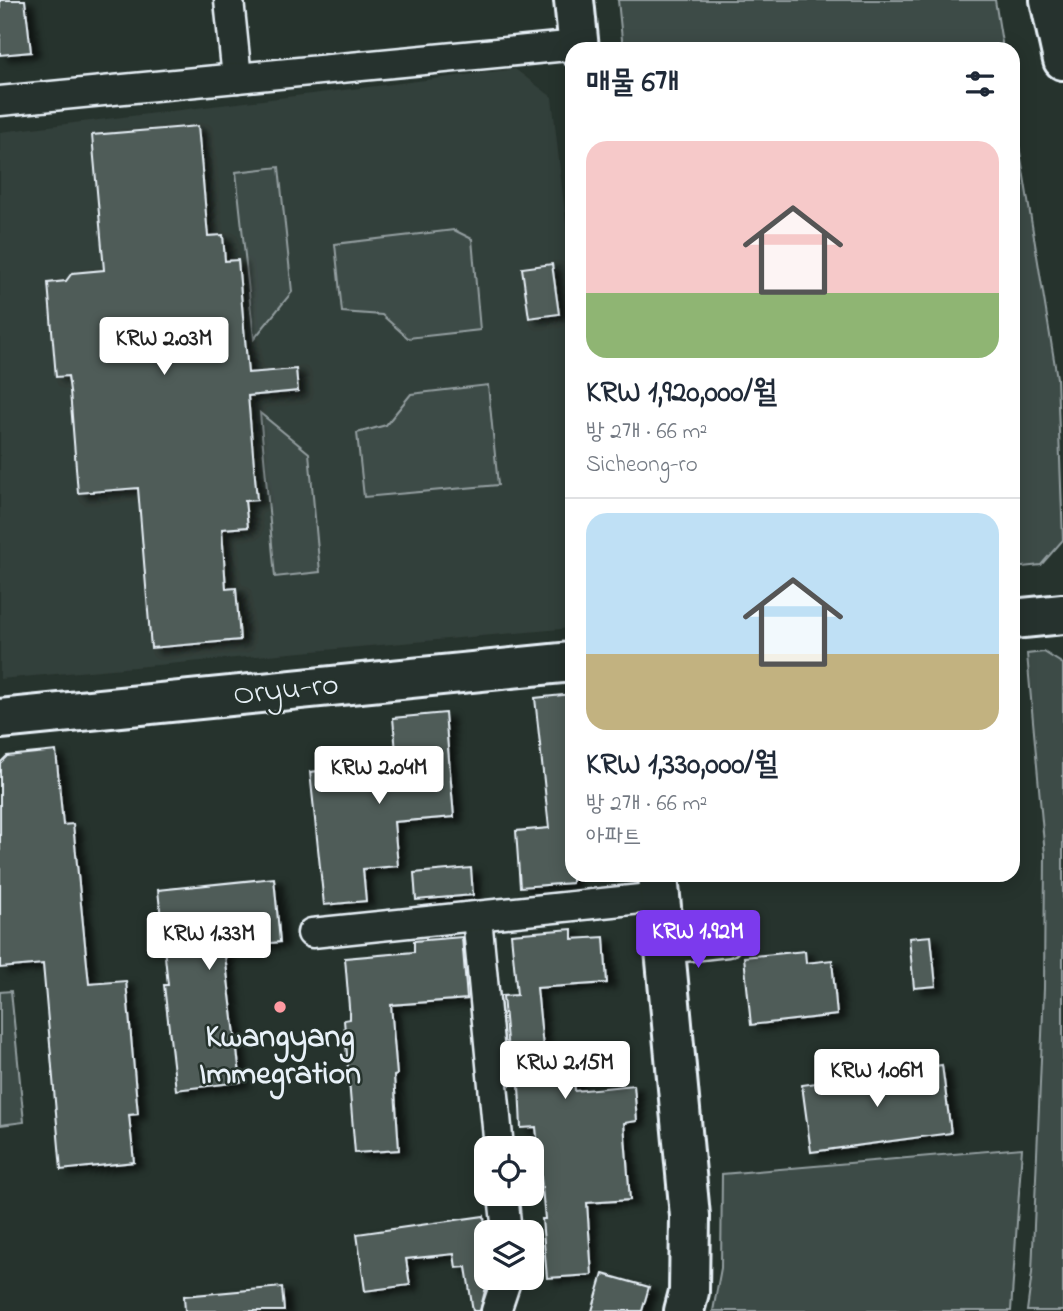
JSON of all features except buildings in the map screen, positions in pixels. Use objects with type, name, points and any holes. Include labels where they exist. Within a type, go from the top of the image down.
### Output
[{"type":"street","points":[[229,0],[237,78]]},
{"type":"street","points":[[574,0],[578,42]]},
{"type":"street","points":[[1050,0],[1063,61]]},
{"type":"street","points":[[0,101],[565,48]]},
{"type":"street","points":[[1020,618],[1063,614]]},
{"type":"street","name":"Oryu-ro","points":[[0,719],[565,663]]},
{"type":"street","points":[[312,933],[477,917],[659,886],[690,1216],[689,1292],[684,1311]]},
{"type":"street","points":[[477,917],[498,1136]]},
{"type":"street","points":[[665,949],[727,942]]},
{"type":"street","points":[[496,1311],[504,1290]]},
{"type":"shaded area","points":[[618,0],[995,0],[1002,42],[622,42]]},
{"type":"shaded area","points":[[515,69],[552,97],[565,214],[565,629],[0,679],[0,132]]},
{"type":"shaded area","points":[[1020,152],[1057,378],[1063,540],[1041,565],[1020,567]]},
{"type":"shaded area","points":[[279,167],[292,292],[254,339],[236,172]]},
{"type":"shaded area","points":[[454,230],[472,239],[480,330],[408,338],[382,315],[342,312],[335,244]]},
{"type":"shaded area","points":[[488,385],[498,485],[364,497],[357,433],[386,425],[411,394]]},
{"type":"shaded area","points":[[260,413],[309,453],[320,572],[275,577]]},
{"type":"shaded area","points":[[1044,652],[1063,664],[1063,1311],[1027,1311],[1032,1273],[1044,988],[1045,855],[1027,654]]},
{"type":"shaded area","points":[[11,991],[24,1122],[0,1125],[0,992]]},
{"type":"shaded area","points":[[1022,1148],[1011,1311],[713,1311],[721,1268],[722,1174]]},
{"type":"place","name":"Kwangyang Immegration","points":[[280,1007]]}]
